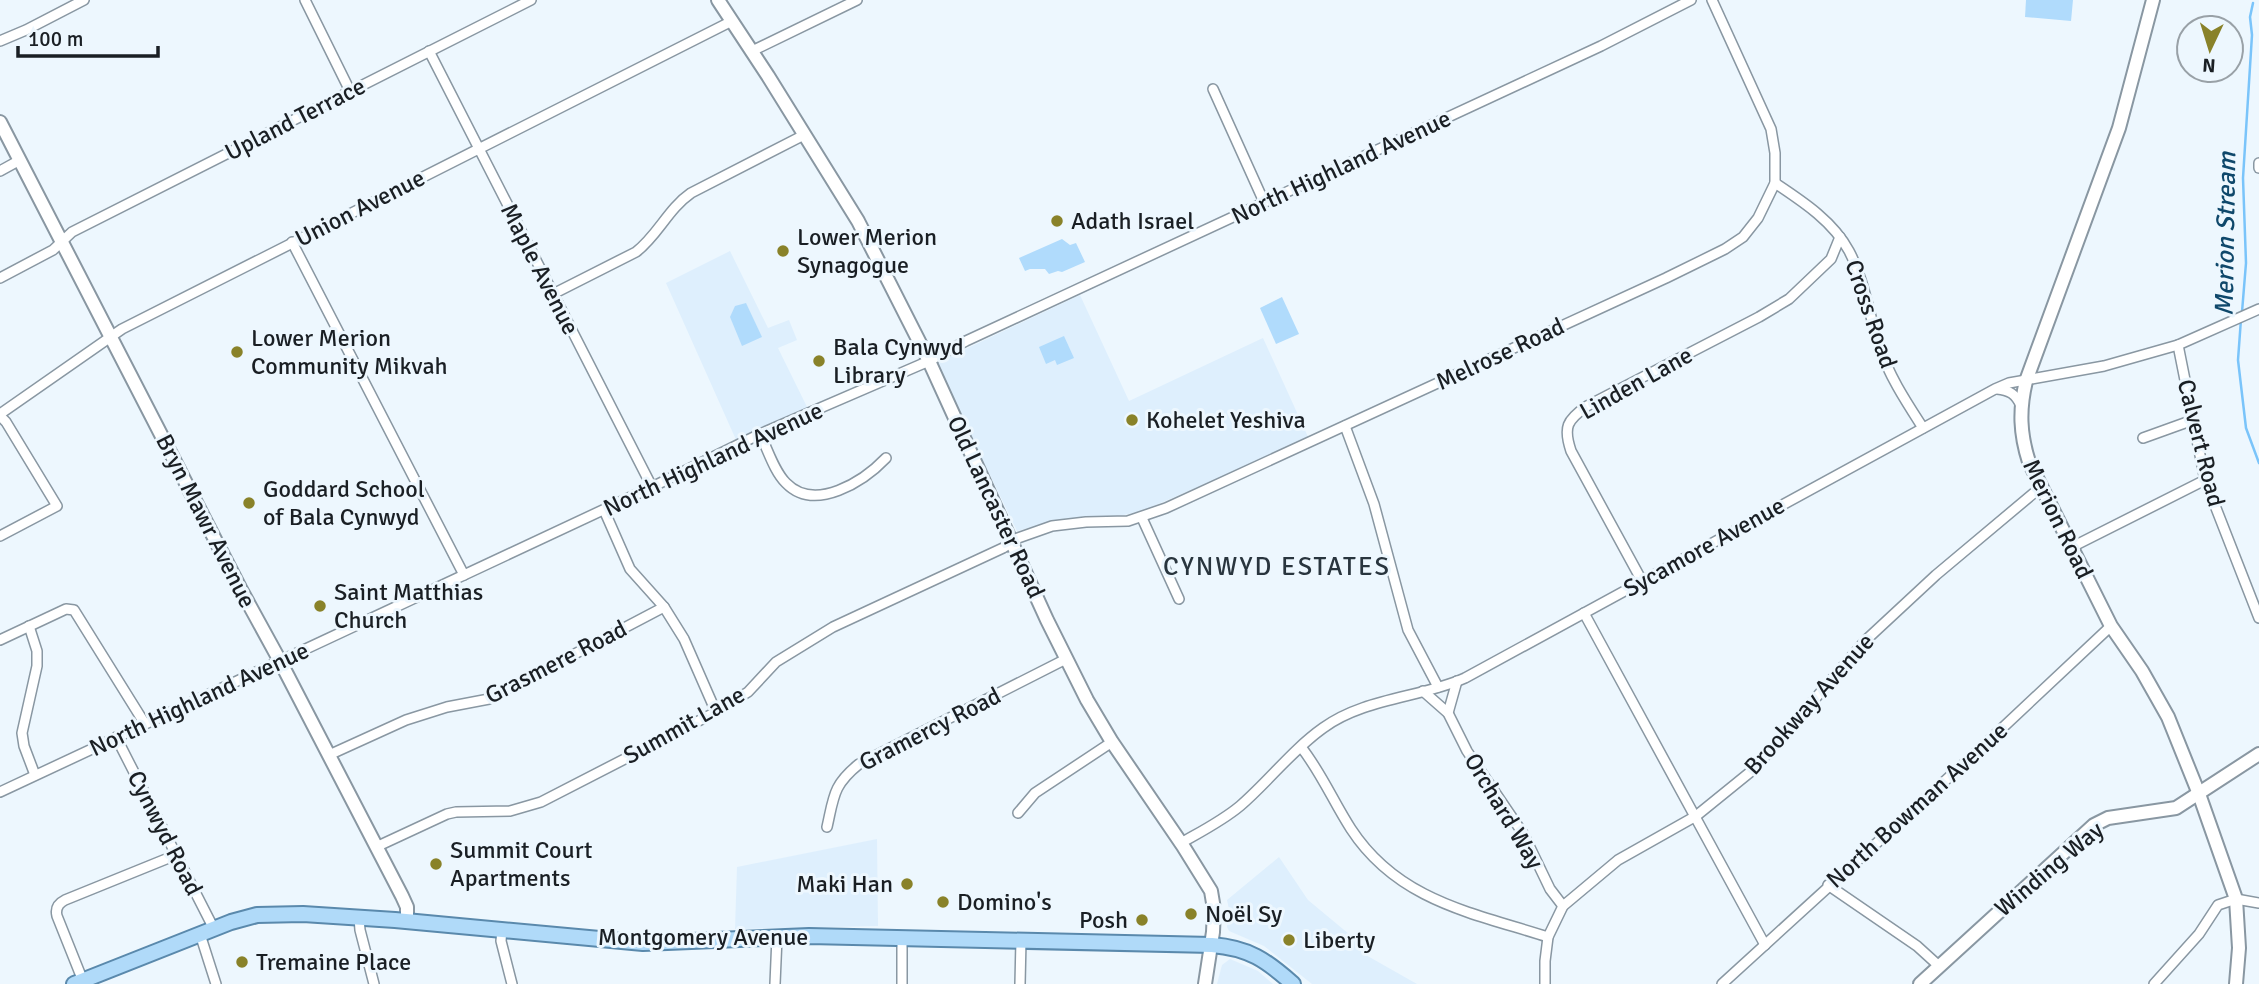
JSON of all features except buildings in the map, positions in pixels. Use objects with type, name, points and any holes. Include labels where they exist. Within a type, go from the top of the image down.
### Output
[{"type":"main road","name":"Montgomery Avenue","points":[[78,982],[207,931],[265,914],[407,921],[643,943],[777,937],[1212,945],[1236,947],[1249,952],[1293,984]]},
{"type":"street","points":[[0,41],[84,0]]},
{"type":"street","points":[[305,0],[350,91]]},
{"type":"street","name":"Old Lancaster Road","points":[[718,0],[858,221],[929,361],[1066,659],[1112,742],[1181,843],[1213,897],[1212,945],[1205,984]]},
{"type":"street","points":[[752,51],[857,0]]},
{"type":"street","name":"North Highland Avenue","points":[[0,792],[604,510],[760,434],[929,361],[966,341],[1601,46],[1691,0]]},
{"type":"street","name":"Melrose Road","points":[[1012,543],[1018,538],[1052,526],[1142,518],[1725,250],[1742,237],[1758,218],[1775,183],[1775,153],[1771,129],[1712,0]]},
{"type":"street","name":"Merion Road","points":[[2153,0],[2119,128],[2025,381],[2020,422],[2023,444],[2041,487],[2111,625],[2142,671],[2168,717],[2199,794],[2236,899],[2239,948],[2236,984]]},
{"type":"street","name":"Upland Terrace","points":[[0,278],[53,250],[72,232],[525,1]]},
{"type":"street","name":"Union Avenue","points":[[0,415],[110,336],[732,21]]},
{"type":"street","name":"Maple Avenue","points":[[429,51],[652,487]]},
{"type":"street","points":[[1213,89],[1264,202]]},
{"type":"street","name":"Bryn Mawr Avenue","points":[[0,122],[407,907],[407,921]]},
{"type":"street","points":[[553,293],[636,252],[647,243],[677,203],[691,193],[804,135]]},
{"type":"street","points":[[0,171],[20,160]]},
{"type":"street","points":[[2259,163],[2259,168]]},
{"type":"street","name":"Cross Road","points":[[1775,183],[1817,212],[1840,237],[1853,259],[1863,286],[1884,358],[1923,428]]},
{"type":"street","name":"Linden Lane","points":[[1642,581],[1571,451],[1566,436],[1573,417],[1587,406],[1789,299],[1831,259],[1840,237]]},
{"type":"street","points":[[292,242],[464,575]]},
{"type":"street","points":[[1831,259],[1853,259]]},
{"type":"street","name":"Sycamore Avenue","points":[[1181,843],[1226,817],[1322,728],[1354,712],[1457,681],[1995,389],[2009,383],[2104,366],[2178,345],[2259,309]]},
{"type":"street","name":"Calvert Road","points":[[2178,345],[2205,480],[2259,618]]},
{"type":"street","points":[[1995,389],[2014,394],[2021,407]]},
{"type":"street","points":[[0,415],[57,506],[0,536]]},
{"type":"street","points":[[2143,438],[2193,420]]},
{"type":"street","points":[[1345,426],[1374,504],[1408,630],[1438,687]]},
{"type":"street","points":[[760,434],[783,480],[796,490],[809,495],[834,492],[875,469],[886,457]]},
{"type":"street","points":[[2072,547],[2205,480]]},
{"type":"street","name":"Brookway Avenue","points":[[1545,984],[1548,937],[1563,906],[1618,860],[1695,816],[1754,769],[1866,640],[1936,575],[2041,487]]},
{"type":"street","points":[[604,510],[630,569],[664,607],[689,648],[716,712]]},
{"type":"street","points":[[1142,518],[1179,599]]},
{"type":"street","name":"Summit Lane","points":[[376,847],[456,812],[510,811],[541,802],[716,712],[748,692],[776,662],[801,645],[1012,543]]},
{"type":"street","name":"Grasmere Road","points":[[329,755],[406,720],[489,699],[664,607]]},
{"type":"street","points":[[0,640],[66,609],[74,610],[145,724]]},
{"type":"street","points":[[1584,612],[1765,945]]},
{"type":"street","name":"North Bowman Avenue","points":[[1722,984],[2111,625]]},
{"type":"street","points":[[29,626],[37,651],[37,666],[22,733],[35,775]]},
{"type":"street","name":"Gramercy Road","points":[[827,827],[836,788],[859,764],[1066,659]]},
{"type":"street","points":[[1448,713],[1457,681]]},
{"type":"street","name":"Orchard Way","points":[[1423,691],[1448,713],[1467,751],[1524,835],[1550,889],[1563,906]]},
{"type":"street","name":"Cynwyd Road","points":[[116,737],[176,855],[207,931],[216,984]]},
{"type":"street","points":[[1018,813],[1035,793],[1112,742]]},
{"type":"street","points":[[1301,747],[1351,830],[1386,870],[1418,892],[1447,906],[1548,937]]},
{"type":"street","points":[[2199,794],[2259,754]]},
{"type":"street","name":"Winding Way","points":[[1920,984],[2094,825],[2108,818],[2176,808],[2199,794]]},
{"type":"street","points":[[78,982],[57,916],[58,906],[65,900],[176,855]]},
{"type":"street","points":[[1828,885],[1917,946],[1939,966]]},
{"type":"street","points":[[2154,984],[2199,934],[2218,905],[2236,899],[2259,903]]},
{"type":"street","points":[[359,918],[374,984]]},
{"type":"street","points":[[502,929],[502,941],[512,984]]},
{"type":"street","points":[[775,984],[777,937]]},
{"type":"street","points":[[902,938],[902,984]]},
{"type":"street","points":[[1020,984],[1021,940]]},
{"type":"shaded area","points":[[2026,0],[2073,0],[2071,21],[2025,17]]},
{"type":"shaded area","points":[[1062,239],[1070,245],[1076,243],[1085,262],[1062,272],[1049,274],[1045,269],[1025,271],[1019,258]]},
{"type":"shaded area","points":[[730,251],[768,328],[789,320],[797,340],[778,348],[809,411],[737,442],[666,283]]},
{"type":"shaded area","name":"Kohelet Yeshiva","points":[[1080,295],[1129,401],[1263,338],[1309,439],[1142,511],[1110,518],[1047,523],[1017,531],[936,363]]},
{"type":"shaded area","points":[[1282,297],[1299,334],[1276,344],[1260,308]]},
{"type":"shaded area","points":[[746,303],[762,337],[742,346],[730,317],[735,306]]},
{"type":"shaded area","points":[[1064,336],[1074,358],[1057,365],[1055,360],[1046,364],[1039,347]]},
{"type":"shaded area","points":[[877,839],[878,926],[735,929],[737,867]]},
{"type":"shaded area","points":[[1279,857],[1308,900],[1367,949],[1364,954],[1417,984],[1312,984],[1264,946],[1229,931],[1227,900]]},
{"type":"shaded area","points":[[1230,959],[1258,971],[1273,984],[1217,984],[1222,965]]},
{"type":"waterway","name":"Merion Stream","points":[[2242,312],[2246,263],[2243,178],[2252,35],[2250,17],[2253,3]]},
{"type":"waterway","name":"Merion Stream","points":[[2241,319],[2238,360],[2246,428],[2259,463]]},
{"type":"place","name":"Adath Israel","points":[[1057,221]]},
{"type":"place","name":"Lower Merion Synagogue","points":[[783,251]]},
{"type":"place","name":"Lower Merion Community Mikvah","points":[[237,352]]},
{"type":"place","name":"Bala Cynwyd Library","points":[[819,361]]},
{"type":"place","name":"Kohelet Yeshiva","points":[[1132,420]]},
{"type":"place","name":"Goddard School of Bala Cynwyd","points":[[249,503]]},
{"type":"place","name":"Saint Matthias Church","points":[[320,606]]},
{"type":"place","name":"Summit Court Apartments","points":[[436,864]]},
{"type":"place","name":"Maki Han","points":[[907,884]]},
{"type":"place","name":"Domino's","points":[[943,902]]},
{"type":"place","name":"Noël Sy","points":[[1191,914]]},
{"type":"place","name":"Posh","points":[[1142,920]]},
{"type":"place","name":"Liberty","points":[[1289,940]]},
{"type":"place","name":"Tremaine Place","points":[[242,962]]},
{"type":"district","name":"CYNWYD ESTATES","points":[[1277,567]]}]
